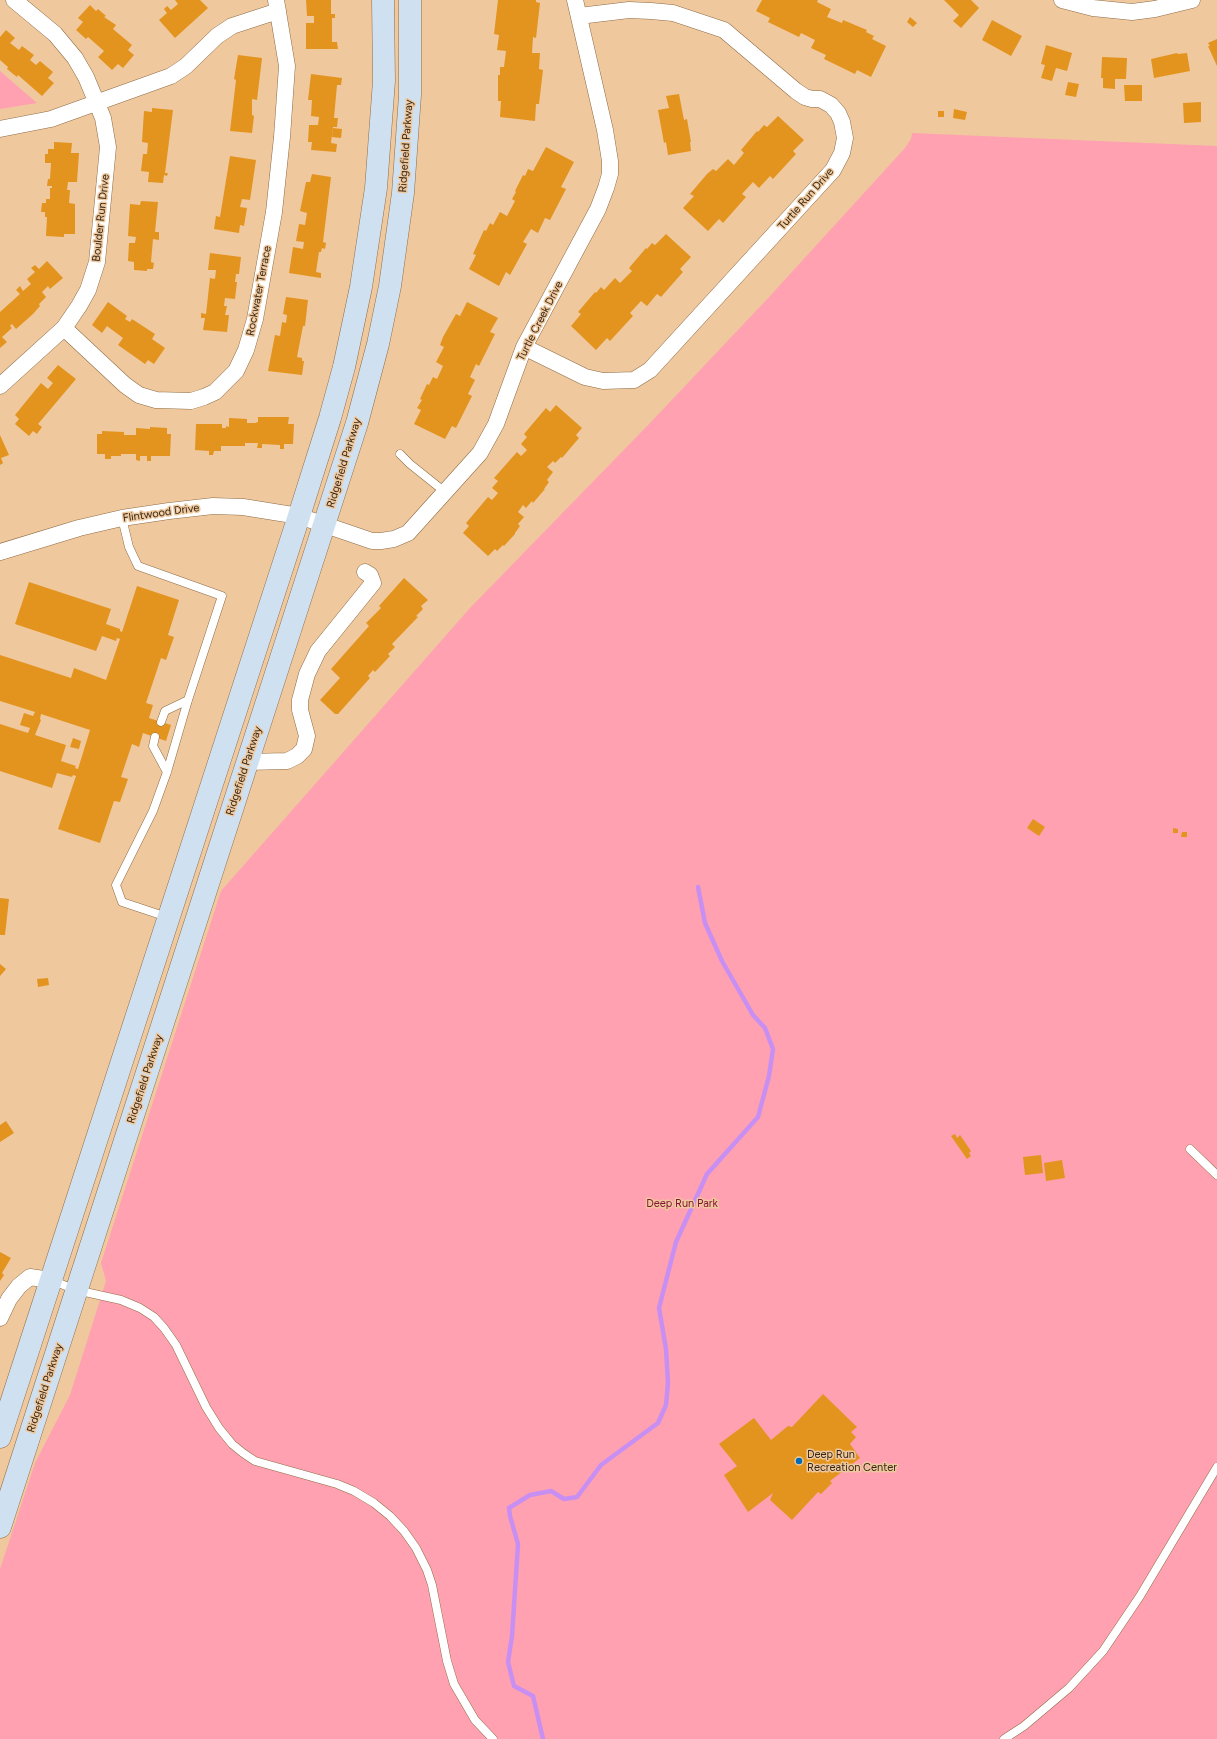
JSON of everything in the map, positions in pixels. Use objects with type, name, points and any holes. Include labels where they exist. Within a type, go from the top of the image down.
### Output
[{"type":"main road","points":[[0,1437],[330,418],[344,368],[359,301],[370,238],[376,188],[382,113],[383,0]]},
{"type":"main road","name":"Ridgefield Parkway","points":[[0,1527],[357,423],[378,344],[390,286],[403,193],[407,148],[411,50],[410,0]]},
{"type":"street","name":"Boulder Run Drive","points":[[0,386],[64,328],[88,290],[97,262],[108,148],[103,118],[86,77],[72,53],[55,34],[14,0]]},
{"type":"street","name":"Turtle Creek Drive","points":[[325,524],[372,541],[394,539],[408,533],[480,453],[496,424],[524,347],[598,209],[610,174],[610,161],[605,130],[575,0]]},
{"type":"street","points":[[1062,0],[1093,8],[1132,12],[1155,9],[1192,0]]},
{"type":"street","points":[[0,129],[51,119],[171,76],[186,66],[217,36],[232,26],[277,5]]},
{"type":"street","name":"Rockwater Terrace","points":[[64,328],[125,385],[139,394],[156,400],[191,400],[204,397],[215,392],[236,370],[246,350],[255,319],[274,212],[282,136],[287,66],[277,5]]},
{"type":"street","name":"Turtle Run Drive","points":[[524,347],[585,377],[603,381],[634,380],[650,370],[833,170],[842,153],[845,138],[842,122],[832,105],[820,99],[805,97],[796,91],[724,30],[673,13],[651,10],[629,10],[578,16]]},
{"type":"street","name":"Flintwood Drive","points":[[0,552],[79,528],[122,518],[169,510],[213,506],[243,507],[298,516],[325,524]]},
{"type":"street","points":[[247,762],[287,761],[297,756],[304,749],[307,736],[300,710],[300,700],[307,674],[318,651],[373,583],[370,575],[365,572]]},
{"type":"street","points":[[0,1318],[15,1290],[30,1277],[50,1280]]},
{"type":"lane","points":[[400,454],[445,492]]},
{"type":"lane","points":[[122,518],[129,547],[138,566],[222,596],[188,700],[167,772],[153,811],[116,885],[122,902],[168,917]]},
{"type":"lane","points":[[161,722],[165,711],[188,700]]},
{"type":"lane","points":[[155,737],[153,746],[167,772]]},
{"type":"lane","points":[[1190,1149],[1217,1175]]},
{"type":"lane","points":[[50,1280],[76,1290],[121,1300],[140,1308],[154,1317],[176,1345],[206,1407],[219,1428],[232,1444],[243,1454],[255,1461],[337,1484],[354,1491],[374,1503],[390,1516],[412,1542],[428,1570],[447,1661],[454,1684],[475,1720],[493,1739]]},
{"type":"lane","points":[[1004,1739],[1024,1726],[1069,1688],[1103,1651],[1140,1596],[1217,1467]]},
{"type":"green space","points":[[0,71],[37,103],[0,109]]},
{"type":"green space","name":"Deep Run Park","points":[[912,133],[1217,146],[1217,1739],[0,1739],[0,1569],[35,1463],[70,1395],[106,1281],[101,1263],[221,891],[470,608],[650,423],[770,296],[905,148],[911,139]]},
{"type":"building","points":[[175,0],[200,0],[208,8],[175,38],[159,20],[167,13],[164,9],[167,6],[171,10],[178,4]]},
{"type":"building","points":[[306,0],[331,0],[331,14],[335,14],[335,18],[332,18],[332,42],[337,42],[338,49],[306,49],[306,23],[314,23],[314,16],[307,16]]},
{"type":"building","points":[[498,0],[536,0],[536,2],[540,3],[536,38],[533,37],[532,53],[540,53],[539,69],[543,70],[539,104],[536,104],[535,121],[500,117],[501,101],[498,101],[498,75],[500,75],[500,67],[504,67],[506,51],[497,50],[499,35],[494,34]]},
{"type":"building","points":[[762,0],[818,0],[817,2],[831,9],[827,17],[842,23],[843,20],[867,30],[866,32],[874,36],[872,39],[886,46],[871,77],[857,70],[855,74],[824,59],[826,55],[811,48],[815,40],[801,33],[799,37],[768,22],[770,18],[756,11]]},
{"type":"building","points":[[944,0],[971,0],[979,8],[961,28],[953,21],[959,15]]},
{"type":"building","points":[[90,5],[96,11],[98,9],[106,16],[104,17],[116,25],[113,29],[132,45],[128,50],[134,55],[123,68],[118,64],[112,70],[98,57],[104,51],[88,37],[86,39],[76,30],[83,22],[78,18]]},
{"type":"building","points":[[910,17],[917,23],[913,27],[907,22]]},
{"type":"building","points":[[992,20],[1022,36],[1011,56],[982,40]]},
{"type":"building","points":[[6,30],[15,38],[10,43],[19,50],[22,46],[34,55],[30,60],[36,65],[40,61],[53,72],[48,78],[54,83],[42,96],[18,75],[17,77],[7,69],[8,67],[0,60],[0,37]]},
{"type":"building","points":[[1217,39],[1217,66],[1208,43]]},
{"type":"building","points":[[1046,45],[1072,53],[1067,71],[1056,68],[1052,81],[1041,78],[1045,65],[1041,64]]},
{"type":"building","points":[[1177,53],[1187,53],[1190,71],[1154,78],[1151,59]]},
{"type":"building","points":[[238,55],[262,58],[257,100],[252,99],[252,115],[254,116],[252,133],[230,131],[236,80],[234,79]]},
{"type":"building","points":[[1102,57],[1127,58],[1126,79],[1115,79],[1115,89],[1103,88],[1103,78],[1101,78]]},
{"type":"building","points":[[311,74],[342,78],[341,85],[337,85],[334,118],[338,118],[337,127],[333,127],[331,143],[337,144],[336,152],[311,150],[312,142],[308,142],[309,125],[318,125],[319,117],[311,116],[312,100],[308,100]]},
{"type":"building","points":[[1068,82],[1079,84],[1076,97],[1065,95]]},
{"type":"building","points":[[1124,85],[1142,85],[1142,101],[1125,101]]},
{"type":"building","points":[[679,94],[684,120],[687,119],[691,151],[668,155],[666,142],[664,143],[658,110],[669,108],[666,96]]},
{"type":"building","points":[[1201,102],[1201,122],[1184,123],[1183,103]]},
{"type":"building","points":[[152,108],[173,110],[165,173],[168,173],[167,176],[164,175],[163,183],[148,182],[149,172],[141,171],[143,154],[147,154],[148,143],[142,142],[144,111],[152,112]]},
{"type":"building","points":[[954,109],[967,112],[965,120],[953,118]]},
{"type":"building","points":[[938,111],[944,111],[944,117],[938,117]]},
{"type":"building","points":[[778,116],[804,140],[793,151],[796,154],[773,179],[770,176],[759,188],[753,182],[742,194],[746,197],[723,223],[719,219],[708,231],[683,208],[694,196],[690,194],[707,174],[713,169],[716,171],[728,159],[734,165],[744,153],[741,150],[757,131],[758,132],[764,125],[767,127]]},
{"type":"building","points":[[333,128],[342,129],[341,138],[332,137]]},
{"type":"building","points":[[54,142],[72,143],[71,153],[79,153],[77,182],[68,182],[67,190],[70,190],[69,203],[75,204],[75,234],[64,234],[64,237],[46,236],[47,217],[45,217],[45,212],[41,212],[42,203],[46,203],[46,199],[50,199],[50,188],[52,188],[52,186],[47,186],[48,179],[50,179],[51,163],[45,163],[45,154],[48,154],[48,149],[54,149]]},
{"type":"building","points":[[546,147],[574,162],[561,187],[566,189],[550,220],[545,218],[538,233],[531,229],[523,242],[527,244],[510,275],[506,272],[499,286],[469,269],[476,255],[473,254],[484,230],[486,231],[490,223],[493,225],[500,212],[507,216],[515,201],[512,199],[523,175],[525,176],[528,169],[533,171]]},
{"type":"building","points":[[230,156],[256,160],[250,200],[242,199],[240,207],[247,208],[244,226],[240,225],[239,233],[214,229],[216,216],[220,217]]},
{"type":"building","points":[[312,174],[331,177],[323,242],[326,243],[325,249],[322,248],[321,252],[319,252],[316,272],[321,273],[321,278],[289,273],[293,247],[303,249],[304,242],[296,241],[299,224],[305,225],[307,213],[300,211],[306,182],[310,182]]},
{"type":"building","points":[[141,201],[158,202],[155,232],[159,232],[159,240],[153,239],[151,262],[154,263],[153,269],[147,269],[147,271],[134,270],[134,262],[128,261],[129,243],[135,243],[136,237],[128,236],[130,204],[140,205]]},
{"type":"building","points":[[666,234],[691,257],[680,269],[683,272],[661,297],[657,294],[647,306],[641,301],[630,313],[633,316],[610,341],[607,338],[596,350],[571,326],[581,314],[578,312],[601,287],[604,290],[615,278],[620,283],[632,271],[629,268],[646,248],[647,249],[652,243],[655,245]]},
{"type":"building","points":[[210,253],[241,257],[239,274],[236,274],[235,282],[237,282],[235,299],[225,298],[224,306],[227,306],[225,315],[229,315],[227,332],[203,330],[205,318],[201,318],[201,313],[206,314],[210,278],[215,279],[216,270],[208,270]]},
{"type":"building","points":[[47,261],[63,278],[50,289],[48,286],[42,292],[46,297],[39,304],[40,306],[33,314],[16,329],[12,324],[10,326],[12,328],[2,337],[7,342],[0,348],[0,312],[20,294],[16,290],[20,286],[23,291],[31,284],[27,279],[35,272],[31,268],[35,265],[39,269]]},
{"type":"building","points":[[286,297],[308,300],[305,326],[303,326],[297,357],[302,358],[302,361],[304,361],[302,375],[268,371],[275,335],[280,336],[282,322],[286,323],[287,315],[283,314]]},
{"type":"building","points":[[108,302],[127,316],[125,319],[130,322],[132,319],[155,334],[152,339],[165,348],[154,364],[148,360],[145,364],[118,345],[123,338],[107,326],[102,333],[92,325]]},
{"type":"building","points":[[467,302],[498,318],[490,332],[495,334],[479,366],[476,364],[470,377],[475,380],[468,394],[472,396],[456,428],[452,426],[445,439],[414,424],[421,410],[417,408],[422,400],[420,399],[427,384],[429,385],[433,377],[437,379],[443,366],[436,362],[444,347],[440,345],[443,337],[456,314],[460,316]]},
{"type":"building","points":[[58,365],[76,379],[38,424],[42,427],[37,434],[33,431],[29,436],[15,424],[19,419],[15,415],[41,383],[48,389],[53,383],[47,378]]},
{"type":"building","points":[[556,405],[582,428],[576,435],[579,438],[562,458],[561,457],[555,463],[553,461],[547,467],[553,472],[547,480],[549,482],[533,503],[532,501],[526,508],[523,505],[518,512],[524,517],[518,524],[520,526],[515,534],[504,546],[503,545],[497,551],[495,549],[488,556],[463,533],[469,526],[466,523],[488,497],[492,500],[498,493],[492,488],[498,481],[494,478],[517,452],[521,456],[527,450],[521,444],[527,437],[524,434],[546,408],[550,412]]},
{"type":"building","points":[[258,417],[289,417],[288,424],[294,424],[293,444],[284,444],[284,449],[280,449],[280,445],[262,444],[262,448],[257,448],[258,443],[245,443],[245,446],[221,446],[221,451],[214,451],[213,455],[209,455],[209,451],[195,450],[196,424],[222,424],[222,428],[226,428],[226,426],[229,427],[229,418],[247,419],[247,423],[255,423],[258,422]]},
{"type":"building","points":[[150,427],[167,428],[167,434],[171,434],[170,456],[151,456],[151,461],[147,461],[147,456],[140,456],[140,461],[136,460],[136,454],[121,454],[121,456],[111,456],[111,459],[105,459],[105,454],[97,454],[97,434],[102,434],[102,431],[124,432],[124,435],[136,435],[136,428],[150,429]]},
{"type":"building","points":[[0,435],[9,455],[1,458],[3,463],[0,465]]},
{"type":"building","points":[[404,578],[428,600],[421,606],[423,609],[416,616],[418,617],[392,644],[395,647],[388,654],[390,656],[375,672],[373,670],[368,676],[370,678],[338,714],[335,714],[320,700],[340,678],[331,669],[369,626],[366,623],[381,608],[379,606]]},
{"type":"building","points":[[29,582],[111,609],[106,624],[120,629],[122,632],[137,586],[179,600],[168,635],[174,637],[166,660],[161,658],[146,703],[153,705],[149,718],[171,725],[166,741],[143,733],[139,747],[132,744],[121,777],[128,779],[120,802],[114,801],[100,843],[58,829],[76,776],[73,775],[72,777],[57,773],[52,788],[0,771],[0,724],[28,733],[30,728],[20,725],[24,713],[33,716],[35,712],[0,701],[0,655],[71,678],[74,668],[106,680],[120,639],[117,638],[116,641],[102,636],[96,651],[15,624]],"holes":[[[41,714],[90,730],[78,769],[75,768],[76,766],[61,761],[66,745],[35,735],[41,720]]]},
{"type":"building","points":[[73,738],[81,741],[79,749],[70,747]]},
{"type":"building","points":[[1033,819],[1045,827],[1039,836],[1027,828]]},
{"type":"building","points":[[1173,828],[1178,829],[1178,833],[1173,833]]},
{"type":"building","points":[[1182,832],[1187,832],[1187,837],[1181,837]]},
{"type":"building","points":[[0,898],[9,899],[5,935],[0,935]]},
{"type":"building","points":[[0,964],[6,969],[0,976]]},
{"type":"building","points":[[48,978],[49,985],[38,987],[37,979]]},
{"type":"building","points":[[6,1121],[14,1133],[0,1142],[0,1125]]},
{"type":"building","points":[[955,1134],[957,1138],[960,1135],[971,1151],[969,1153],[971,1156],[967,1159],[951,1136]]},
{"type":"building","points":[[1041,1155],[1043,1173],[1025,1175],[1023,1157]]},
{"type":"building","points":[[1062,1160],[1065,1178],[1046,1181],[1044,1163]]},
{"type":"building","points":[[0,1252],[11,1258],[2,1273],[4,1275],[0,1281]]},
{"type":"building","name":"Deep Run Recreation Center","points":[[823,1394],[857,1427],[851,1432],[856,1437],[850,1444],[860,1458],[830,1481],[832,1483],[821,1494],[818,1492],[792,1520],[770,1500],[773,1493],[748,1512],[724,1475],[737,1466],[719,1444],[754,1418],[771,1440],[788,1426],[792,1427]]},
{"type":"waterway","points":[[543,1739],[533,1696],[514,1686],[508,1662],[512,1636],[518,1544],[509,1508],[530,1495],[551,1491],[564,1499],[577,1497],[601,1465],[658,1423],[666,1405],[668,1383],[666,1349],[659,1308],[676,1242],[707,1174],[758,1117],[769,1076],[773,1049],[765,1028],[753,1015],[722,961],[705,923],[698,887]]},
{"type":"place","name":"Deep Run Recreation Center","points":[[799,1461]]}]
